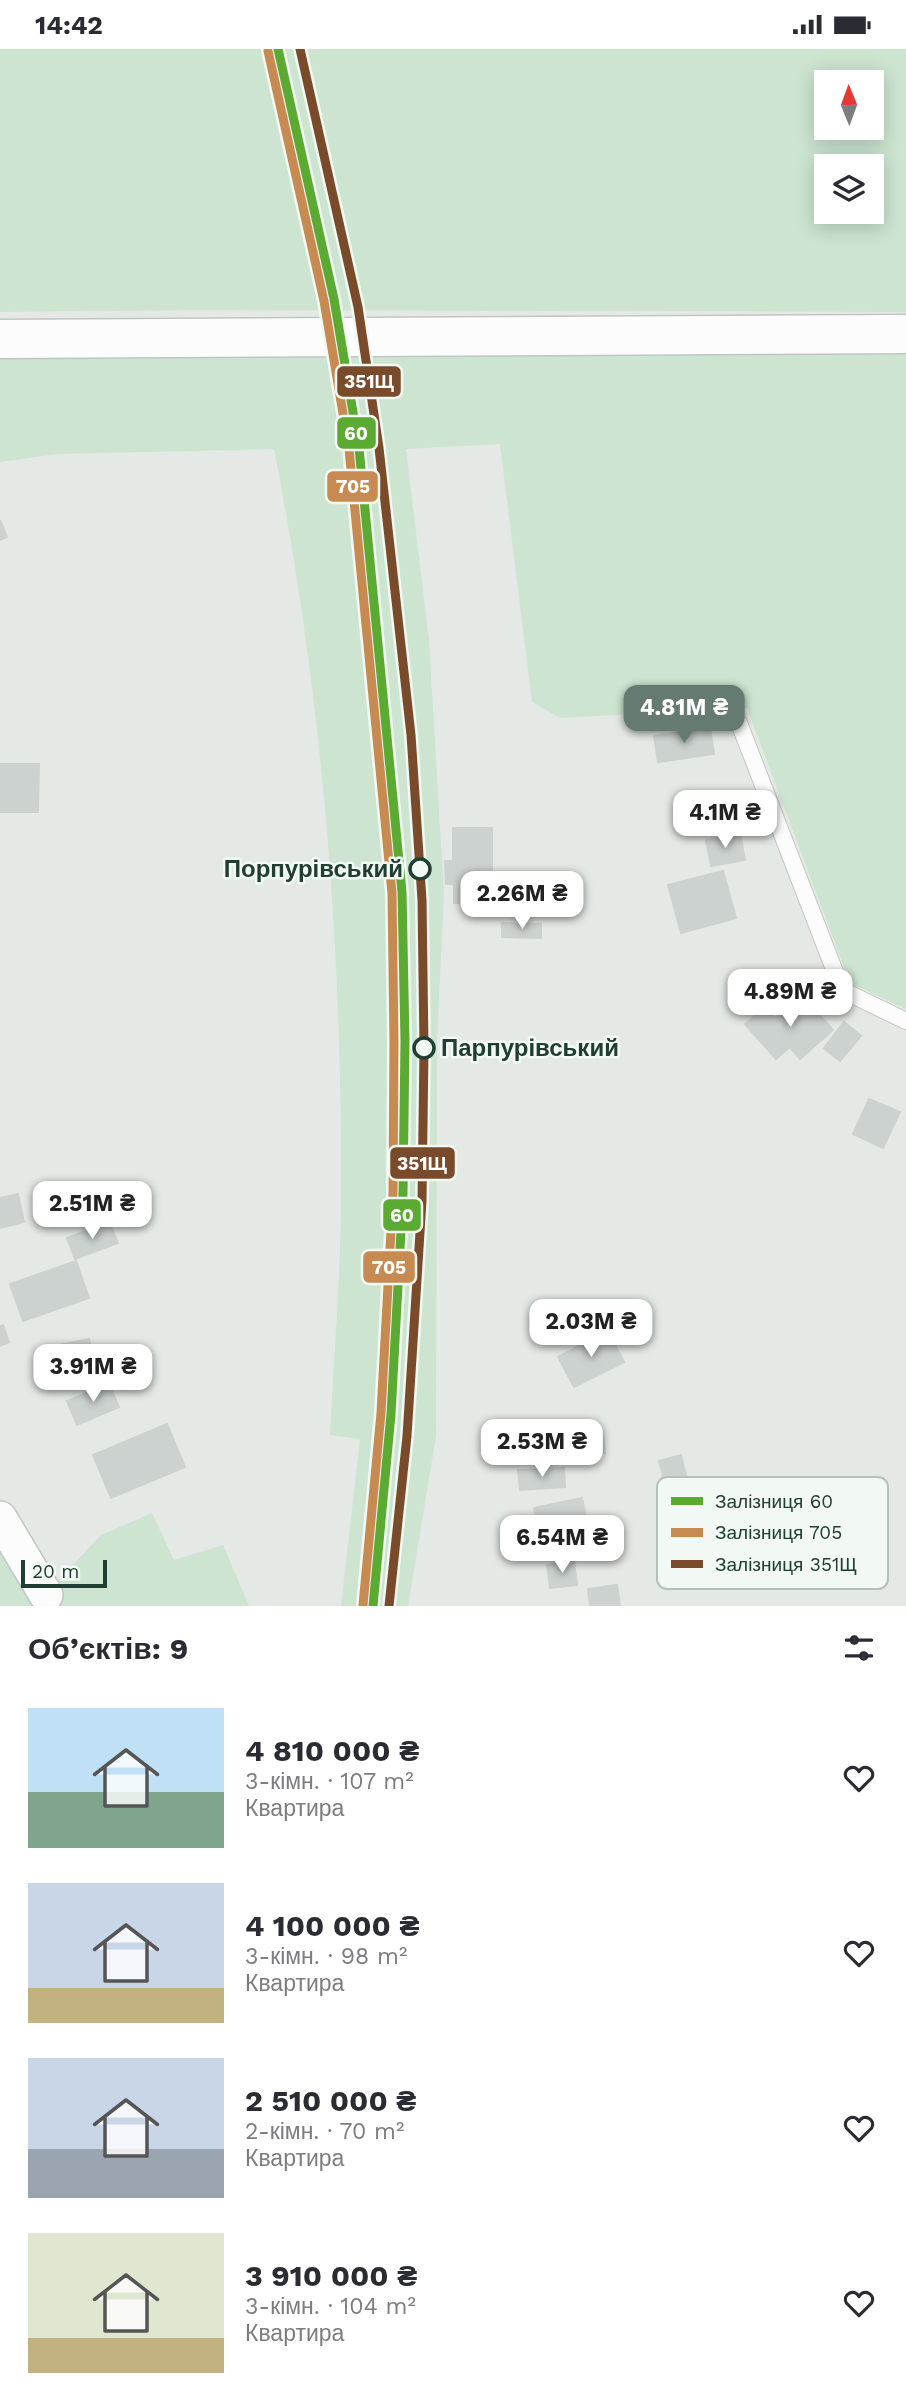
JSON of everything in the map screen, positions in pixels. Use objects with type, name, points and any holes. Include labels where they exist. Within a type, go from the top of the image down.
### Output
[{"type":"main road","points":[[0,339],[906,334]]},
{"type":"street","points":[[0,1518],[46,1595]]},
{"type":"lane","points":[[739,723],[842,990],[906,1021]]},
{"type":"green space","points":[[0,49],[906,49],[906,312],[0,312]]},
{"type":"green space","points":[[906,351],[906,1009],[850,983],[747,708],[560,718],[532,702],[500,444],[406,449],[429,640],[444,895],[437,1041],[436,1436],[408,1606],[341,1606],[360,1439],[330,1435],[339,1282],[341,1191],[338,1005],[333,912],[317,726],[291,541],[274,449],[57,454],[0,462],[0,356],[488,356]]},
{"type":"green space","points":[[152,1513],[174,1560],[223,1545],[249,1606],[0,1606],[0,1518],[46,1594],[101,1535]]},
{"type":"building","points":[[0,520],[7,537],[0,540]]},
{"type":"building","points":[[710,728],[714,754],[658,762],[654,736]]},
{"type":"building","points":[[0,764],[39,764],[38,812],[0,812]]},
{"type":"building","name":"Порпурівський","points":[[453,828],[492,828],[492,904],[454,903],[454,884],[446,884],[445,861],[453,861]]},
{"type":"building","points":[[740,834],[745,860],[711,866],[706,840]]},
{"type":"building","points":[[723,871],[736,918],[681,933],[668,885]]},
{"type":"building","points":[[502,923],[541,924],[541,938],[502,937]]},
{"type":"building","points":[[802,995],[833,1030],[800,1059],[790,1047],[776,1059],[745,1024],[765,1007],[775,1018]]},
{"type":"building","points":[[844,1022],[861,1036],[840,1061],[824,1048]]},
{"type":"building","points":[[869,1099],[900,1112],[883,1148],[853,1134]]},
{"type":"building","points":[[18,1194],[24,1222],[0,1228],[0,1198]]},
{"type":"building","points":[[109,1222],[118,1243],[75,1259],[67,1238]]},
{"type":"building","points":[[76,1261],[89,1298],[23,1321],[10,1284]]},
{"type":"building","points":[[3,1325],[9,1342],[0,1346],[0,1326]]},
{"type":"building","points":[[608,1331],[624,1362],[574,1387],[558,1357]]},
{"type":"building","points":[[89,1339],[95,1366],[50,1375],[45,1348]]},
{"type":"building","points":[[109,1384],[119,1407],[77,1425],[67,1401]]},
{"type":"building","points":[[167,1424],[185,1467],[111,1498],[93,1455]]},
{"type":"building","points":[[602,1430],[605,1453],[571,1457],[568,1434]]},
{"type":"building","points":[[681,1455],[686,1477],[664,1477],[659,1461]]},
{"type":"building","points":[[564,1468],[565,1487],[520,1490],[518,1470]]},
{"type":"building","points":[[582,1498],[588,1526],[539,1535],[534,1508]]},
{"type":"building","points":[[574,1561],[577,1585],[550,1588],[547,1565]]},
{"type":"building","points":[[617,1585],[620,1606],[590,1606],[588,1589]]},
{"type":"rail line","name":"60","points":[[278,49],[334,299],[359,448],[402,892],[405,1041],[403,1194],[391,1414],[373,1606]]},
{"type":"rail line","name":"351Щ","points":[[300,49],[358,307],[379,448],[411,735],[422,900],[422,1201],[407,1436],[389,1606]]},
{"type":"rail line","name":"705","points":[[268,51],[324,301],[349,449],[392,893],[393,1194],[381,1413],[363,1605]]},
{"type":"place","name":"Порпурівський","points":[[420,869]]},
{"type":"place","name":"Парпурівський","points":[[424,1048]]}]
